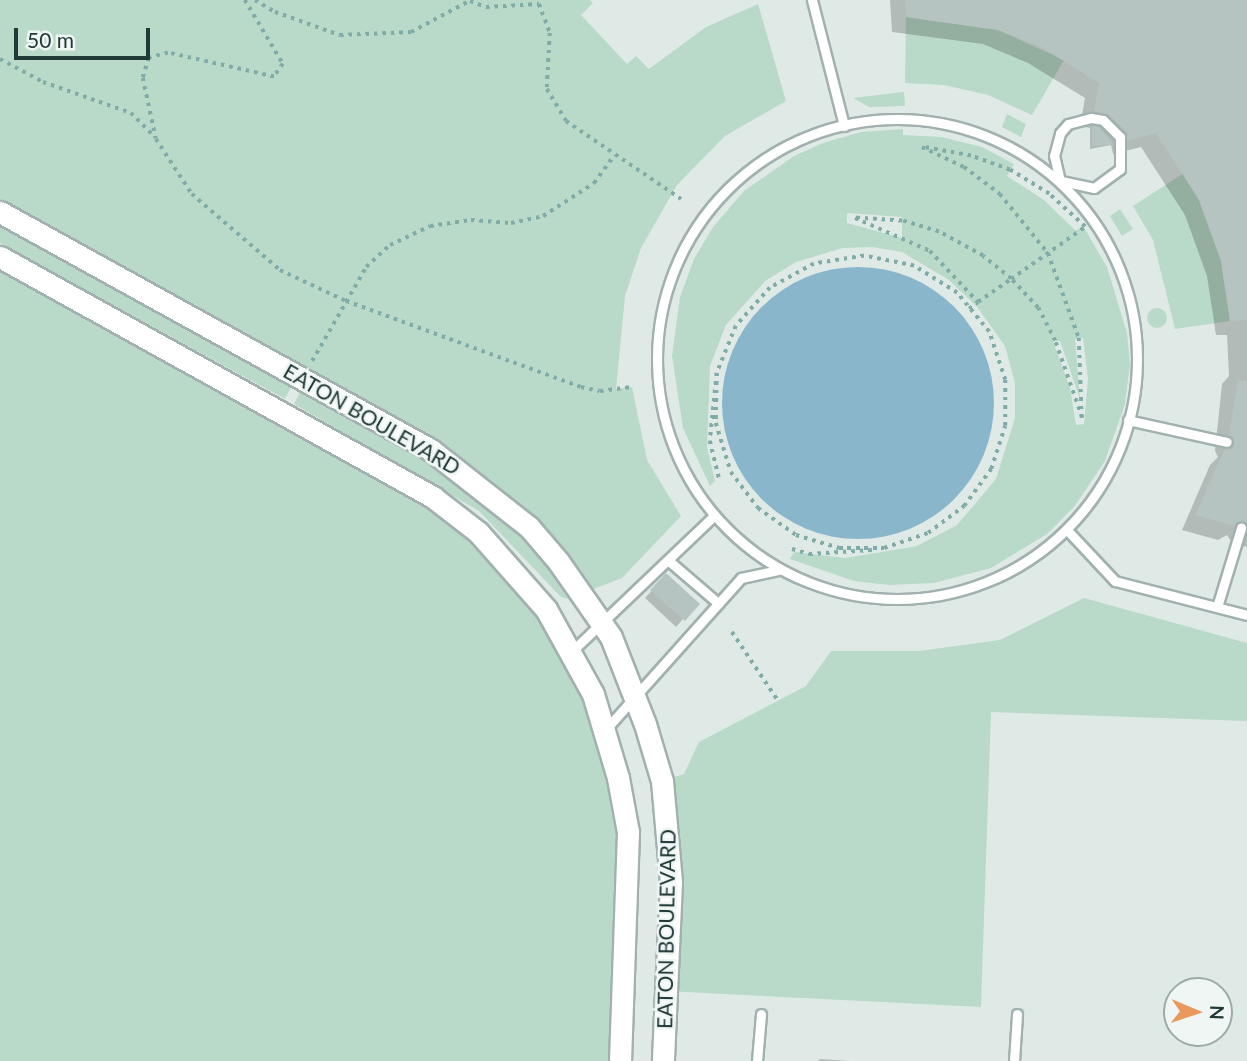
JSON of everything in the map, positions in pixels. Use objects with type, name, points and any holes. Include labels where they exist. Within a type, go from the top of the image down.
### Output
[{"type":"street","name":"EATON BOULEVARD","points":[[0,212],[399,430],[462,471],[529,527],[602,626],[635,694],[658,762],[671,843],[663,1061]]},
{"type":"street","name":"EATON BOULEVARD","points":[[0,257],[434,498],[478,533],[515,571],[572,651],[606,729],[628,832],[620,1061]]},
{"type":"lane","points":[[812,0],[844,126]]},
{"type":"lane","points":[[1091,117],[1113,127],[1124,147],[1114,178],[1094,188],[1060,181],[1055,144],[1068,124],[1091,117]]},
{"type":"lane","points":[[878,119],[944,122],[1006,144],[1060,181],[1108,242],[1135,316],[1136,393],[1128,420],[1113,468],[1068,531],[1004,576],[930,599],[853,597],[780,570],[745,546],[714,516],[677,451],[660,397],[659,331],[675,267],[708,210],[756,164],[814,133],[844,126],[878,119]]},
{"type":"lane","points":[[1128,420],[1227,442]]},
{"type":"lane","points":[[572,651],[602,626],[714,516]]},
{"type":"lane","points":[[1217,607],[1241,528]]},
{"type":"lane","points":[[1068,531],[1115,581],[1247,615]]},
{"type":"lane","points":[[669,561],[718,603]]},
{"type":"lane","points":[[606,729],[741,578],[780,570]]},
{"type":"lane","points":[[760,1061],[761,1014]]},
{"type":"lane","points":[[1014,1061],[1017,1014]]},
{"type":"path","points":[[156,139],[143,78],[149,58],[168,53],[274,77],[283,64],[245,0]]},
{"type":"path","points":[[255,0],[275,12],[340,35],[411,32],[470,1],[486,7],[539,4],[551,33],[547,89],[566,121],[613,157],[681,199]]},
{"type":"path","points":[[0,59],[43,82],[131,113],[156,139],[192,194],[280,270],[346,301],[580,387],[600,391],[632,387]]},
{"type":"path","points":[[969,309],[1011,279],[1048,254],[1085,227],[1049,194],[1010,170],[971,156],[922,147],[964,167],[1000,194],[1048,254],[1079,338],[1082,418],[1055,341],[1038,307],[1011,279],[983,256],[939,232],[902,221],[855,218],[930,251],[978,302]]},
{"type":"path","points":[[312,361],[366,267],[390,244],[430,226],[471,220],[511,223],[543,216],[594,183],[613,157]]},
{"type":"path","points":[[720,482],[710,441],[718,373],[736,326],[770,288],[814,264],[864,257],[914,267],[957,293],[989,332],[1005,380],[1005,426],[991,469],[964,506],[937,527],[884,548],[849,554],[809,554],[792,549]]},
{"type":"path","points":[[718,373],[716,424],[731,472],[758,508],[796,535],[839,548],[884,548]]},
{"type":"path","points":[[732,632],[777,699]]},
{"type":"green space","points":[[0,0],[590,0],[593,3],[581,15],[627,64],[636,56],[649,69],[706,27],[758,4],[786,101],[725,136],[677,185],[641,248],[625,296],[616,389],[632,387],[647,460],[681,516],[622,578],[581,594],[496,499],[0,212]]},
{"type":"green space","points":[[906,17],[998,30],[1064,60],[1032,115],[988,95],[944,85],[905,83]]},
{"type":"green space","points":[[904,92],[905,106],[869,107],[853,98]]},
{"type":"green space","points":[[1007,114],[1026,124],[1021,137],[1002,127]]},
{"type":"green space","points":[[903,129],[903,135],[941,137],[982,147],[1014,164],[1007,176],[1044,200],[1076,231],[1083,226],[1107,267],[1127,333],[1130,364],[1125,404],[1105,461],[1074,507],[1047,534],[991,568],[934,583],[889,585],[854,581],[790,559],[794,552],[845,558],[917,546],[957,525],[996,479],[1015,418],[1015,383],[1005,346],[977,307],[949,280],[902,252],[873,247],[843,248],[796,262],[765,281],[726,325],[710,366],[707,447],[715,481],[710,486],[683,428],[672,356],[680,297],[694,259],[713,227],[744,191],[794,156],[823,143],[861,132]],"holes":[[[847,213],[902,217],[902,238],[847,223]],[[1083,338],[1088,379],[1084,424],[1076,425],[1070,388],[1053,341],[1060,341],[1080,399],[1075,339]]]},
{"type":"green space","points":[[1184,173],[1199,200],[1221,261],[1230,321],[1175,329],[1153,240],[1133,206]]},
{"type":"green space","points":[[1120,209],[1133,229],[1122,236],[1110,216]]},
{"type":"green space","points":[[0,224],[292,385],[285,399],[0,243]]},
{"type":"green space","points":[[0,257],[434,498],[546,609],[618,778],[620,1061],[0,1061]]},
{"type":"green space","points":[[1153,308],[1161,308],[1167,318],[1161,328],[1153,328],[1147,322],[1147,314]]},
{"type":"green space","points":[[301,390],[443,471],[503,516],[530,542],[568,599],[561,597],[479,511],[294,404]]},
{"type":"green space","points":[[1084,598],[1247,643],[1247,721],[991,712],[981,1007],[666,991],[662,781],[684,774],[699,742],[806,686],[831,651],[919,651],[1000,640]]},
{"type":"water","points":[[858,267],[885,270],[910,277],[933,290],[954,307],[971,328],[984,351],[991,376],[994,403],[991,430],[984,455],[971,478],[954,499],[933,516],[910,529],[885,536],[858,539],[831,536],[806,529],[783,516],[762,499],[745,478],[732,455],[725,430],[722,403],[725,376],[732,351],[745,328],[762,307],[783,290],[806,277],[831,270]]},
{"type":"building","points":[[905,0],[1247,0],[1247,320],[1230,321],[1221,261],[1199,200],[1156,133],[1127,141],[1125,132],[1108,115],[1094,111],[1099,83],[1043,48],[998,30],[906,17]]},
{"type":"building","points":[[1092,125],[1100,127],[1113,145],[1092,146]]},
{"type":"building","points":[[1238,380],[1247,381],[1247,525],[1240,521],[1234,526],[1195,515],[1225,449],[1234,444],[1229,435]]},
{"type":"building","points":[[666,573],[700,604],[685,621],[650,590]]}]
